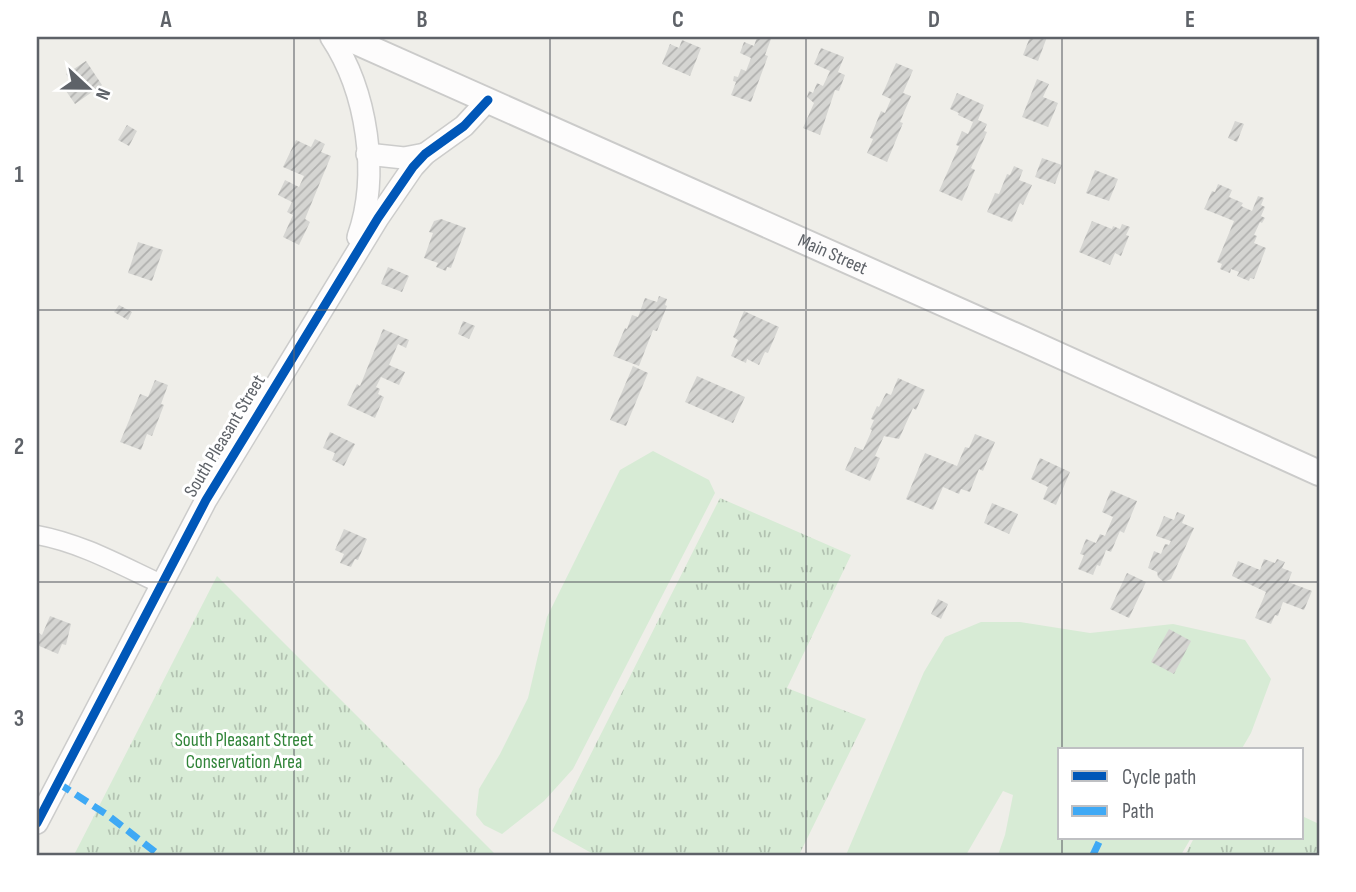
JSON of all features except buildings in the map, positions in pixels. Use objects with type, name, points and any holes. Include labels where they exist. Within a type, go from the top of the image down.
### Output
[{"type":"main road","name":"Main Street","points":[[345,37],[1319,473]]},
{"type":"street","name":"South Pleasant Street","points":[[331,37],[345,60],[354,84],[367,154],[364,216],[346,271]]},
{"type":"street","name":"South Pleasant Street","points":[[37,823],[161,584],[243,437],[346,271],[402,182],[425,154],[464,127],[488,100]]},
{"type":"street","points":[[367,154],[404,158],[425,154]]},
{"type":"street","points":[[37,534],[94,552],[161,584]]},
{"type":"green space","points":[[653,451],[709,480],[715,493],[573,769],[544,801],[502,834],[484,825],[476,815],[479,789],[528,698],[547,617],[620,470]]},
{"type":"green space","points":[[720,498],[851,555],[787,688],[866,719],[799,855],[595,855],[552,831]]},
{"type":"green space","name":"South Pleasant Street Conservation Area","points":[[217,576],[496,855],[74,855]]},
{"type":"green space","points":[[981,622],[1020,622],[1090,633],[1173,624],[1245,640],[1271,679],[1251,733],[1242,748],[1058,748],[1058,840],[1190,840],[1181,855],[998,855],[1013,795],[1003,791],[966,855],[846,855],[924,672],[945,637]]},
{"type":"green space","points":[[1304,817],[1319,824],[1319,855],[1185,855],[1193,840],[1304,840]]},
{"type":"marked path","points":[[58,783],[109,816],[159,855]]},
{"type":"marked path","points":[[1093,855],[1100,840]]},
{"type":"cycle path","points":[[37,823],[206,500],[378,218],[425,154],[464,126],[488,100]]}]
